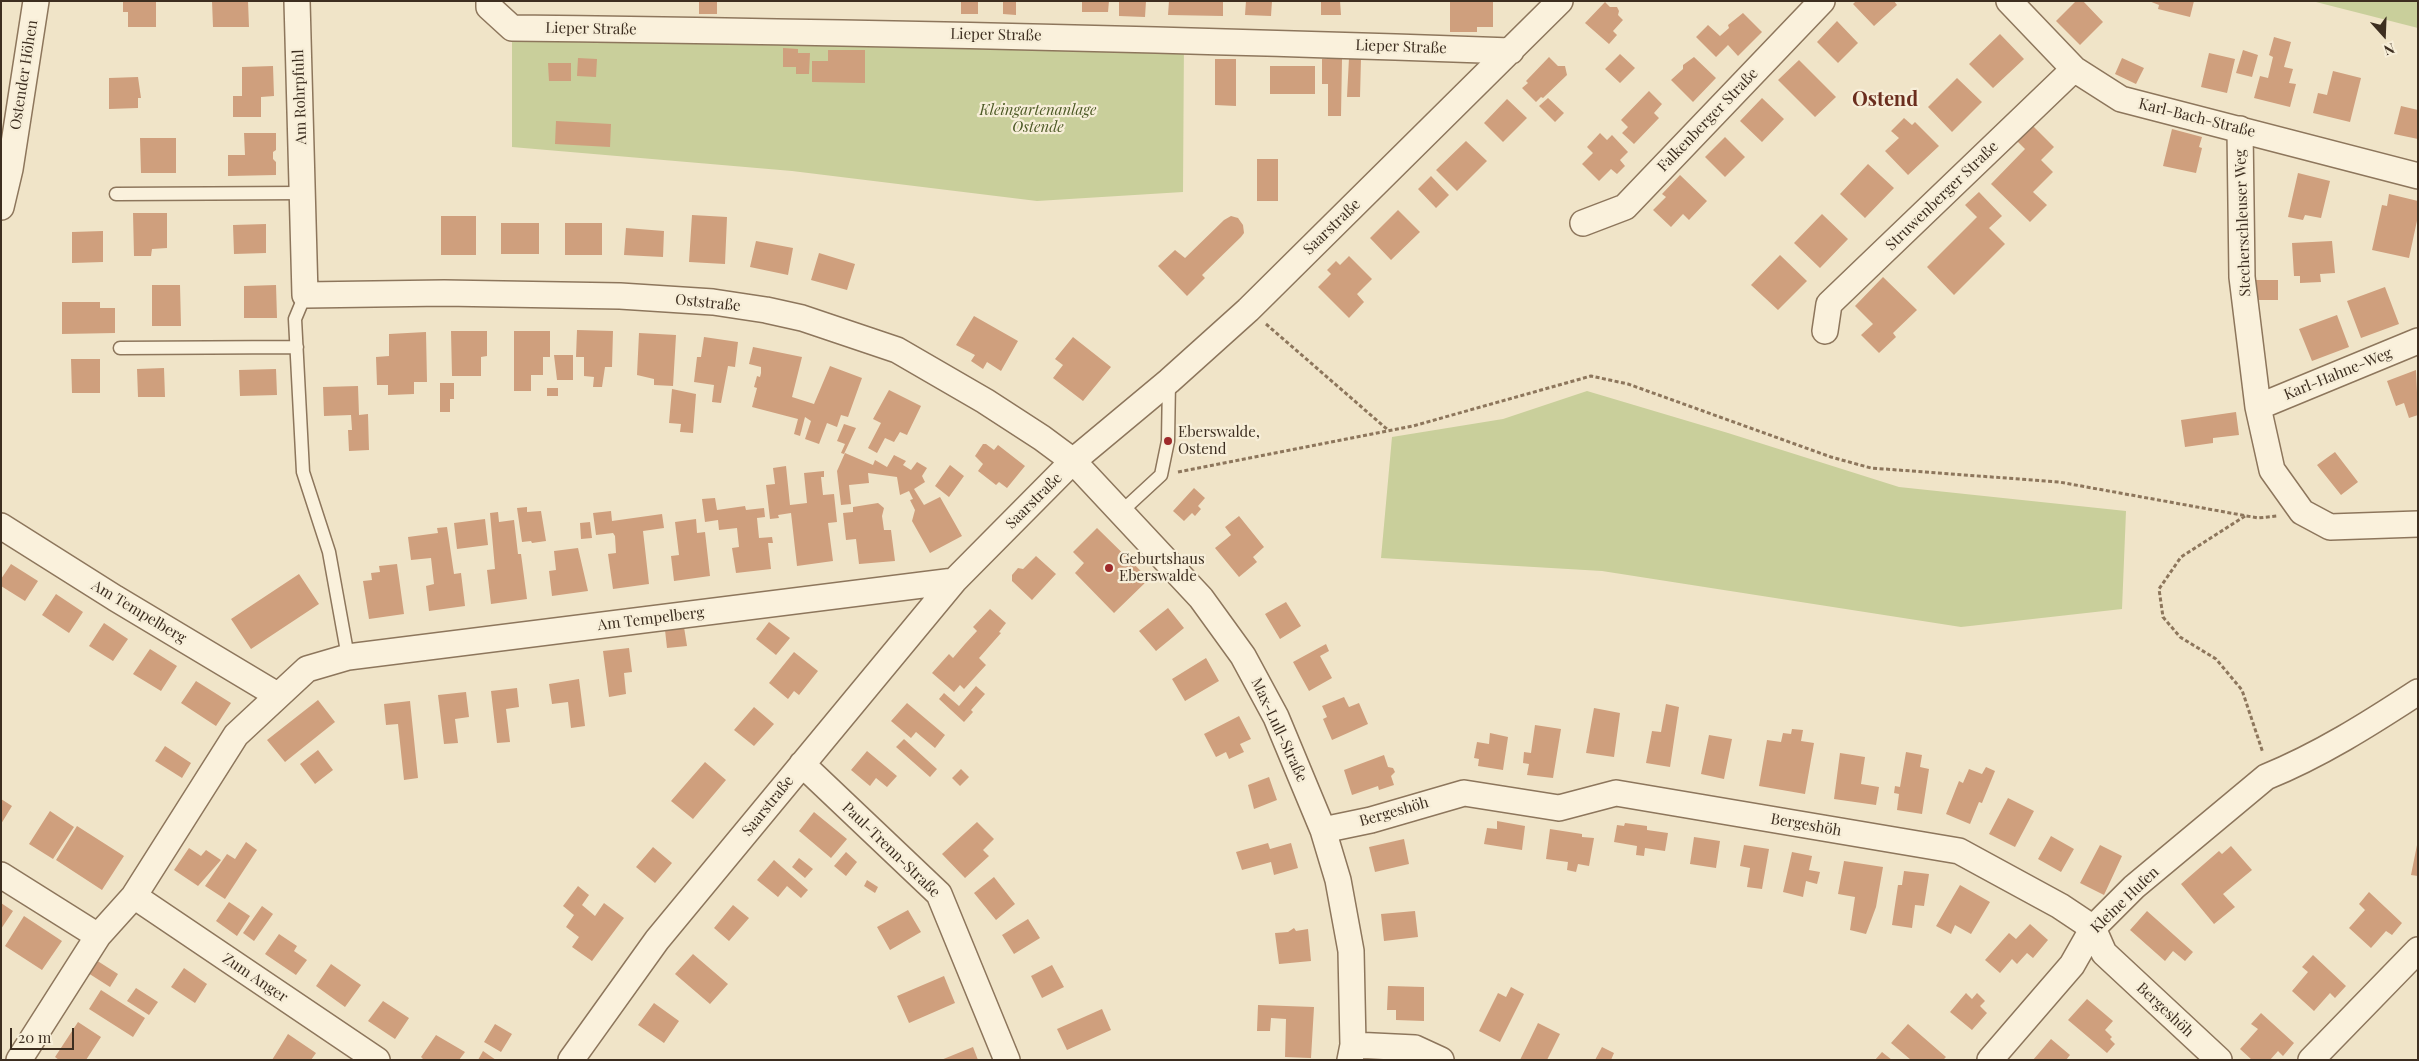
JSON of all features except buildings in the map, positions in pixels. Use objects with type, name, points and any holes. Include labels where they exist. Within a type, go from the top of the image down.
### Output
[{"type":"street","name":"Ostender Höhen","points":[[1,207],[10,169],[36,1]]},
{"type":"street","name":"Am Rohrpfuhl","points":[[297,1],[304,193],[305,295]]},
{"type":"street","name":"Saarstraße","points":[[571,1060],[657,940],[954,581],[1073,461],[1170,381],[1248,310],[1560,1]]},
{"type":"street","name":"Falkenberger Straße","points":[[1583,223],[1625,206],[1822,1]]},
{"type":"street","name":"Karl-Bach-Straße","points":[[2009,1],[2074,69],[2121,99],[2418,176]]},
{"type":"street","name":"Lieper Straße","points":[[489,4],[512,28],[884,32],[1155,38],[1511,51]]},
{"type":"street","name":"Struwenberger Straße","points":[[1825,331],[1829,304],[2074,69]]},
{"type":"street","name":"Stecherschleuser Weg","points":[[2240,129],[2242,277],[2258,407],[2272,470],[2302,512]]},
{"type":"street","name":"Oststraße","points":[[305,295],[444,293],[620,296],[713,302],[784,314],[802,318],[897,350],[985,401],[1073,461]]},
{"type":"street","name":"Karl-Hahne-Weg","points":[[2258,407],[2418,341]]},
{"type":"street","name":"Max-Lull-Straße","points":[[1073,461],[1122,511],[1201,598],[1243,656],[1296,762],[1323,830],[1338,880],[1351,951],[1352,1053]]},
{"type":"street","points":[[2302,512],[2330,527],[2418,524]]},
{"type":"street","name":"Am Tempelberg","points":[[1,526],[277,695]]},
{"type":"street","name":"Am Tempelberg","points":[[19,1060],[98,936],[134,896],[236,735],[307,669],[348,658],[954,581]]},
{"type":"street","name":"Kleine Hufen","points":[[1990,1060],[2072,964],[2093,928],[2134,887],[2277,772],[2363,728],[2418,692]]},
{"type":"street","name":"Paul-Trenn-Straße","points":[[802,764],[939,894],[1006,1060]]},
{"type":"street","name":"Bergeshöh","points":[[1323,830],[1372,820],[1464,793],[1559,808],[1616,793],[1960,851],[2060,906],[2093,928],[2104,953],[2219,1060]]},
{"type":"street","points":[[1,875],[98,936]]},
{"type":"street","name":"Zum Anger","points":[[134,896],[377,1060]]},
{"type":"street","points":[[2313,1059],[2418,950]]},
{"type":"street","points":[[1352,1053],[1415,1048],[1441,1060]]},
{"type":"lane","points":[[116,194],[304,193]]},
{"type":"lane","points":[[305,295],[296,320],[303,472],[329,552],[348,658]]},
{"type":"lane","points":[[120,348],[297,347]]},
{"type":"lane","points":[[1122,511],[1161,474],[1168,441],[1170,381]]},
{"type":"path","points":[[1248,310],[1388,430]]},
{"type":"path","points":[[1161,474],[1413,426],[1591,376],[1628,384],[1693,409],[1831,457],[1870,468],[2059,482],[2258,518],[2302,512]]},
{"type":"path","points":[[2246,516],[2181,557],[2159,589],[2163,617],[2180,637],[2216,659],[2242,690],[2265,759],[2277,772]]},
{"type":"green space","points":[[2312,1],[2418,1],[2418,28]]},
{"type":"green space","name":"Kleingartenanlage Ostende","points":[[512,28],[1184,39],[1183,192],[1037,201],[792,171],[512,147]]},
{"type":"green space","points":[[1587,391],[1899,487],[2126,511],[2122,609],[1961,627],[1602,571],[1381,558],[1392,437],[1503,419]]},
{"type":"place","name":"Eberswalde, Ostend","points":[[1168,441]]},
{"type":"place","name":"Geburtshaus Eberswalde","points":[[1109,568]]},
{"type":"district","name":"Ostend","points":[[1885,100]]}]
